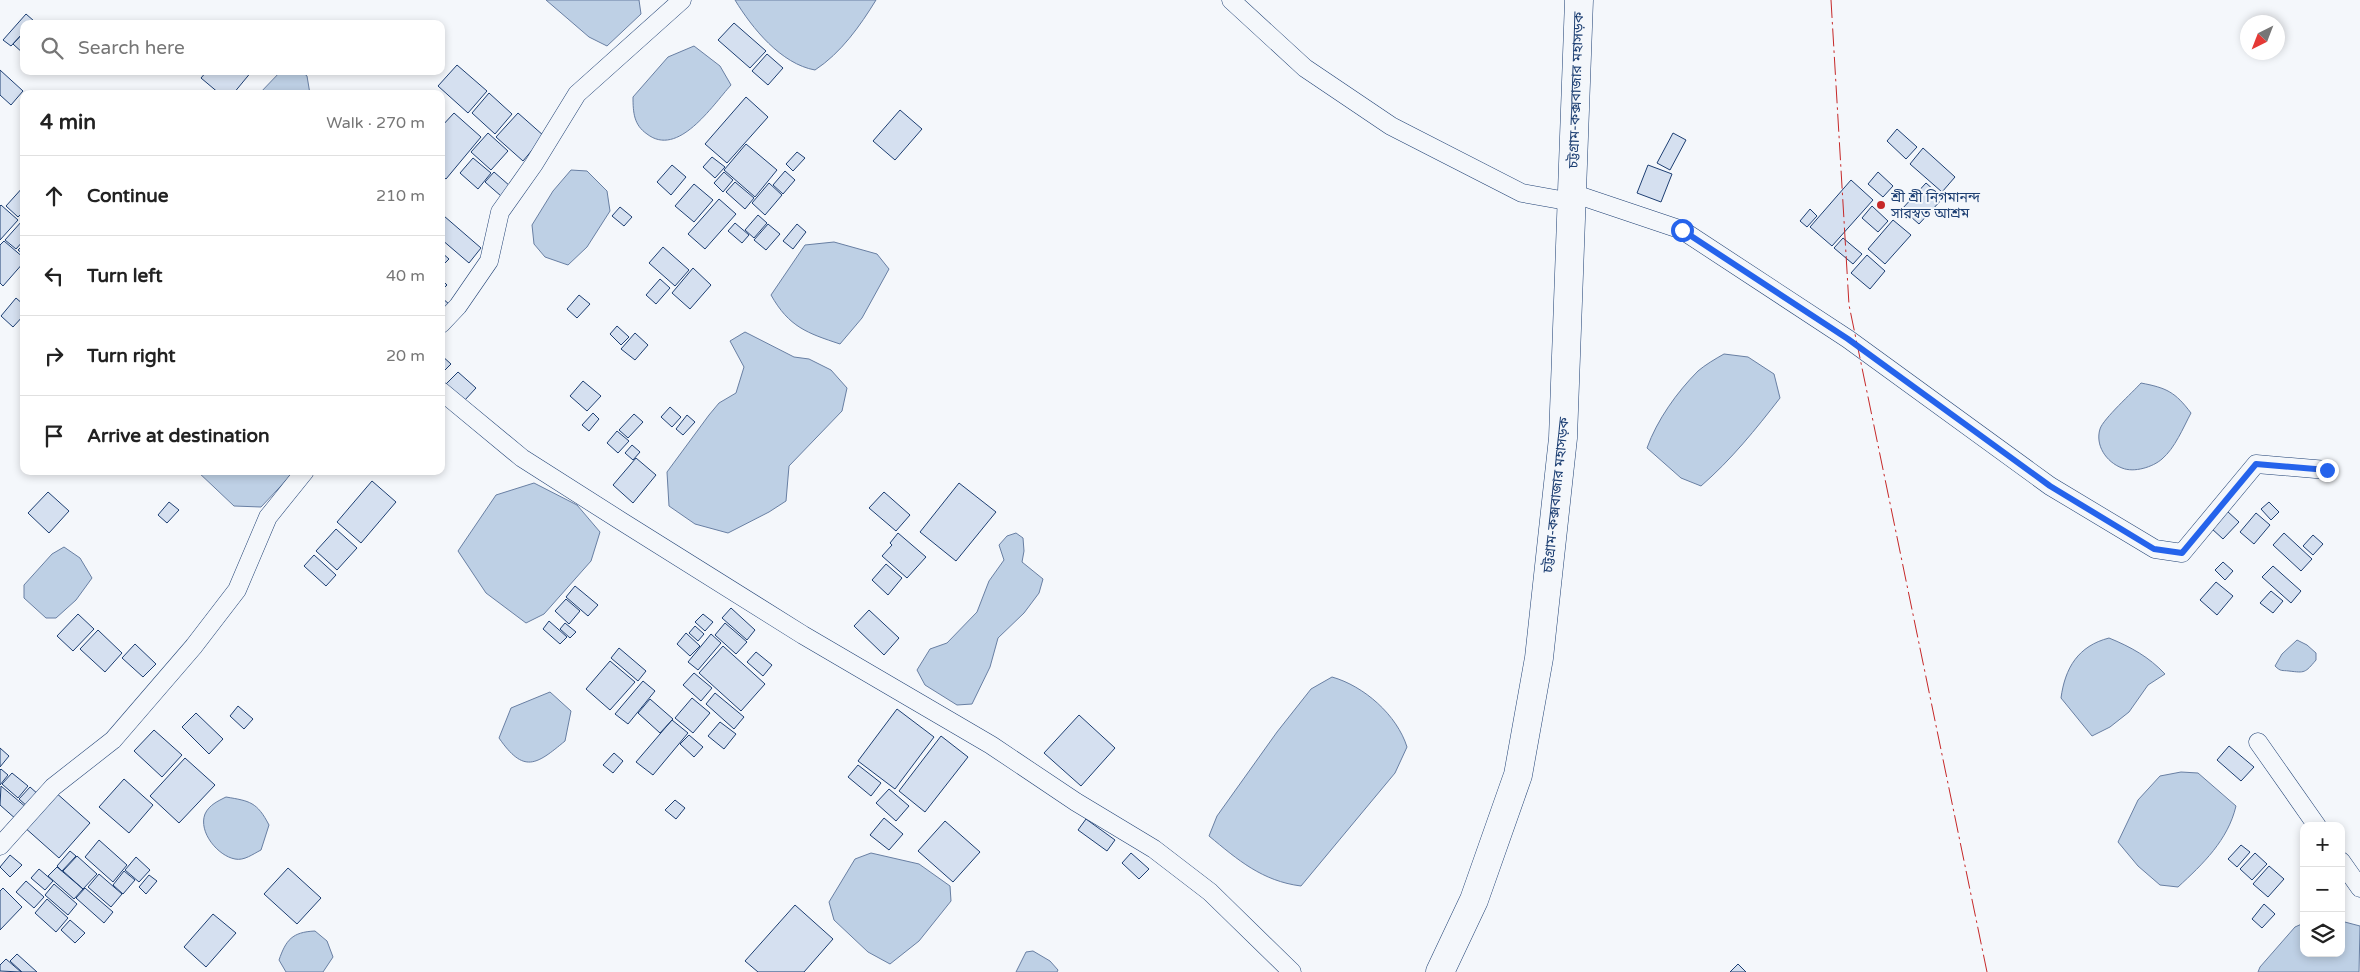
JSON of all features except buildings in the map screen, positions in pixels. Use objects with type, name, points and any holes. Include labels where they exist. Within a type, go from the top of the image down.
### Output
[{"type":"highway","name":"চট্টগ্রাম-কক্সবাজার মহাসড়ক","points":[[1440,972],[1474,900],[1518,775],[1539,658],[1563,438],[1579,0]]},
{"type":"street","points":[[445,320],[458,306],[489,261],[500,212],[534,164],[578,94],[682,0]]},
{"type":"street","points":[[1231,0],[1305,68],[1391,126],[1522,193],[1572,197],[1682,230],[1848,339],[2050,486],[2154,549],[2182,553],[2256,464],[2327,470]]},
{"type":"street","points":[[445,394],[522,458],[803,635],[990,745],[1076,802],[1154,849],[1210,892],[1292,972]]},
{"type":"street","points":[[0,846],[53,787],[112,740],[194,646],[237,590],[268,517],[302,475]]},
{"type":"street","points":[[2258,742],[2314,822]]},
{"type":"street","points":[[2345,867],[2360,888]]},
{"type":"water","points":[[546,0],[639,0],[641,14],[607,46],[589,37]]},
{"type":"water","points":[[735,0],[876,0],[842,47],[815,70],[802,66],[779,53],[759,33]]},
{"type":"water","points":[[694,46],[720,66],[731,85],[694,126],[682,135],[671,139],[659,140],[647,134],[639,127],[634,113],[633,97],[668,57]]},
{"type":"water","points":[[277,75],[306,75],[309,90],[263,90]]},
{"type":"water","points":[[571,170],[587,171],[607,191],[610,211],[587,247],[568,265],[545,257],[534,244],[532,225],[553,191]]},
{"type":"water","points":[[834,242],[877,254],[889,269],[862,318],[840,344],[808,332],[792,322],[771,295],[805,245]]},
{"type":"water","points":[[745,332],[794,357],[809,359],[831,370],[847,388],[842,411],[789,466],[786,501],[728,533],[695,524],[669,506],[667,472],[719,403],[736,393],[744,367],[730,341]]},
{"type":"water","points":[[1724,354],[1748,357],[1774,374],[1780,398],[1733,455],[1701,486],[1681,478],[1647,448],[1668,407],[1683,388],[1698,371]]},
{"type":"water","points":[[2141,383],[2170,392],[2191,413],[2175,444],[2162,459],[2154,464],[2132,470],[2122,468],[2111,462],[2103,452],[2099,435],[2102,425]]},
{"type":"water","points":[[201,475],[291,475],[261,507],[234,506]]},
{"type":"water","points":[[534,483],[577,505],[600,532],[591,561],[544,614],[526,623],[486,593],[458,551],[496,495]]},
{"type":"water","points":[[1016,533],[1023,538],[1024,551],[1022,562],[1043,579],[1039,593],[1024,613],[998,638],[990,667],[972,704],[957,705],[925,685],[917,670],[930,649],[947,643],[977,612],[989,581],[1004,560],[999,545],[1007,536]]},
{"type":"water","points":[[64,547],[80,558],[92,578],[76,600],[56,618],[46,618],[24,598],[24,585],[52,554]]},
{"type":"water","points":[[2109,638],[2125,645],[2153,662],[2165,674],[2148,685],[2129,712],[2110,727],[2092,736],[2061,698],[2066,677],[2075,660],[2089,647]]},
{"type":"water","points":[[2297,640],[2307,645],[2316,653],[2316,660],[2307,670],[2302,672],[2279,669],[2275,666],[2282,654]]},
{"type":"water","points":[[1332,677],[1356,687],[1378,703],[1396,724],[1407,747],[1395,773],[1301,886],[1262,874],[1241,861],[1209,836],[1217,816],[1277,732],[1311,689]]},
{"type":"water","points":[[550,692],[571,711],[565,741],[538,760],[523,761],[516,757],[499,738],[511,708]]},
{"type":"water","points":[[2181,772],[2198,773],[2236,806],[2221,841],[2178,887],[2160,885],[2138,866],[2118,842],[2138,800],[2160,776]]},
{"type":"water","points":[[226,797],[252,804],[261,811],[269,825],[261,850],[245,858],[235,859],[222,853],[211,842],[204,828],[205,814],[209,808]]},
{"type":"water","points":[[871,853],[919,864],[950,886],[951,901],[919,941],[890,964],[868,952],[834,920],[829,902],[855,859]]},
{"type":"water","points":[[2345,922],[2360,926],[2359,972],[2258,972],[2260,967],[2295,927],[2300,925],[2300,957],[2345,957]]},
{"type":"water","points":[[315,931],[327,941],[333,957],[323,972],[286,972],[279,960],[287,942],[295,935]]},
{"type":"water","points":[[1033,951],[1050,961],[1058,970],[1057,972],[1016,972],[1026,952]]},
{"type":"power","points":[[1831,0],[1849,305],[1987,972]]},
{"type":"place","name":"শ্রী শ্রী নিগমানন্দ সারস্বত আশ্রম","points":[[1881,205]]},
{"type":"route","points":[[1682,230],[1848,339],[2050,486],[2154,549],[2182,553],[2256,464],[2327,470]]}]
